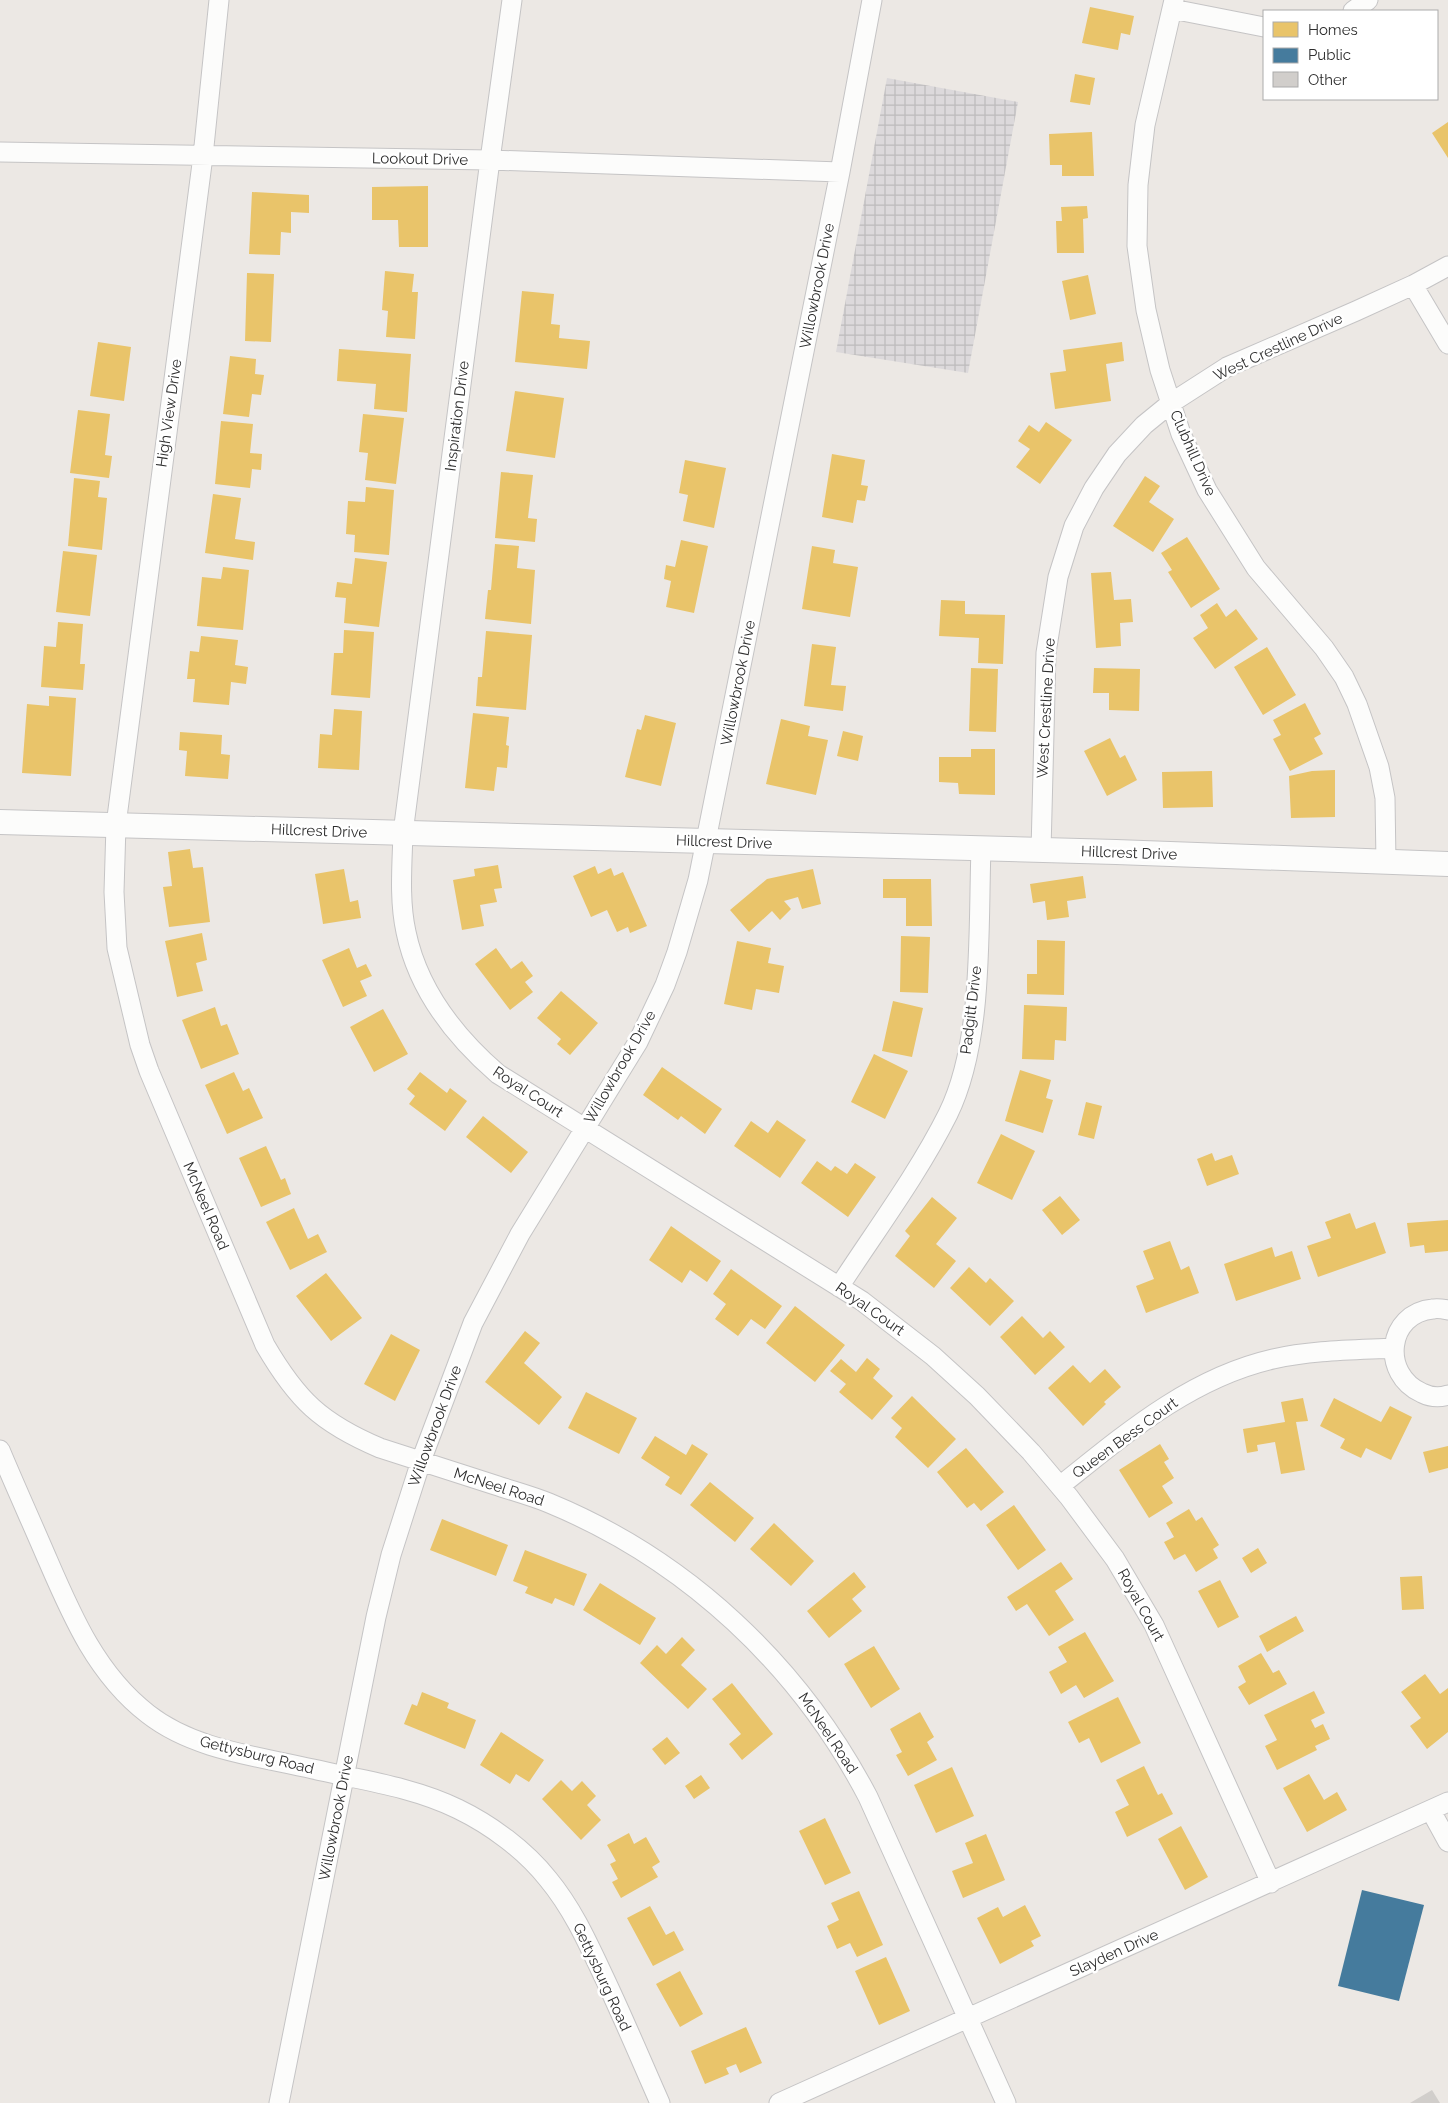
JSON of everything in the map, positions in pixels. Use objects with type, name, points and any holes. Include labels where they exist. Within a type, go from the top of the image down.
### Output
[{"type":"street","name":"High View Drive","points":[[116,825],[203,156],[219,0]]},
{"type":"street","name":"Inspiration Drive","points":[[403,833],[512,0]]},
{"type":"street","name":"Willowbrook Drive","points":[[279,2103],[376,1617],[391,1555],[421,1461],[473,1323],[520,1234],[638,1042],[665,985],[677,952],[698,880],[840,172],[872,0]]},
{"type":"street","points":[[1354,10],[1368,0]]},
{"type":"street","points":[[1173,5],[1263,27]]},
{"type":"street","name":"Clubhill Drive","points":[[1173,5],[1145,125],[1138,185],[1137,246],[1146,310],[1160,370],[1181,434],[1207,490],[1256,568],[1324,648],[1344,677],[1358,704],[1369,732],[1381,775],[1385,798],[1386,863]]},
{"type":"street","name":"Lookout Drive","points":[[0,152],[490,160],[840,172]]},
{"type":"street","name":"West Crestline Drive","points":[[1041,850],[1046,653],[1058,577],[1074,526],[1094,488],[1117,454],[1144,425],[1171,403],[1227,367],[1413,285],[1448,266]]},
{"type":"street","points":[[1413,285],[1448,344]]},
{"type":"street","name":"Hillcrest Drive","points":[[0,822],[1041,850],[1448,864]]},
{"type":"street","name":"McNeel Road","points":[[116,825],[114,892],[118,948],[140,1045],[149,1071],[265,1345],[283,1376],[294,1391],[323,1417],[359,1439],[549,1503],[616,1536],[694,1587],[741,1627],[784,1671],[818,1714],[852,1765],[1006,2103]]},
{"type":"street","name":"Royal Court","points":[[403,833],[402,891],[406,932],[417,966],[439,1009],[471,1050],[498,1074],[586,1127],[839,1287],[905,1333],[933,1356],[1032,1452],[1116,1559],[1154,1625],[1271,1882]]},
{"type":"street","name":"Padgitt Drive","points":[[839,1287],[922,1161],[949,1113],[963,1072],[976,997],[981,849]]},
{"type":"street","points":[[1448,1310],[1432,1309],[1415,1315],[1407,1321],[1398,1333],[1394,1348],[1397,1370],[1411,1388],[1427,1396],[1442,1397],[1448,1395]]},
{"type":"street","name":"Queen Bess Court","points":[[1060,1486],[1127,1432],[1159,1410],[1219,1377],[1272,1359],[1311,1353],[1394,1348]]},
{"type":"street","name":"Gettysburg Road","points":[[0,1450],[74,1620],[100,1663],[130,1699],[176,1733],[213,1746],[414,1792],[457,1809],[489,1827],[518,1849],[547,1877],[569,1907],[660,2103]]},
{"type":"street","name":"Slayden Drive","points":[[779,2103],[1448,1802]]},
{"type":"street","points":[[1431,1811],[1448,1842]]},
{"type":"shaded area","points":[[887,78],[1018,102],[968,373],[836,352]]},
{"type":"building: Homes","points":[[1090,7],[1134,16],[1130,35],[1121,33],[1118,50],[1082,43]]},
{"type":"building: Homes","points":[[1075,74],[1095,78],[1090,105],[1070,102]]},
{"type":"building: Homes","points":[[1448,122],[1448,158],[1432,133]]},
{"type":"building: Homes","points":[[1092,132],[1094,176],[1062,176],[1062,165],[1050,165],[1049,134]]},
{"type":"building: Homes","points":[[428,186],[428,247],[399,247],[398,220],[372,220],[372,187]]},
{"type":"building: Homes","points":[[252,192],[309,195],[309,213],[291,212],[291,233],[281,232],[280,255],[249,254]]},
{"type":"building: Homes","points":[[1087,206],[1088,218],[1083,219],[1084,253],[1057,253],[1056,221],[1062,221],[1061,207]]},
{"type":"building: Homes","points":[[385,271],[414,274],[412,292],[418,292],[415,339],[386,337],[388,311],[382,310]]},
{"type":"building: Homes","points":[[247,273],[274,274],[271,342],[245,341]]},
{"type":"building: Homes","points":[[1088,275],[1096,314],[1070,320],[1062,281]]},
{"type":"building: Homes","points":[[522,291],[554,294],[551,324],[560,325],[559,338],[590,341],[587,369],[515,362]]},
{"type":"building: Homes","points":[[98,342],[131,347],[124,401],[90,396]]},
{"type":"building: Homes","points":[[1122,342],[1124,361],[1106,364],[1111,401],[1055,409],[1050,373],[1066,371],[1063,350]]},
{"type":"building: Homes","points":[[339,349],[411,354],[407,412],[374,409],[376,384],[337,381]]},
{"type":"building: Homes","points":[[230,356],[256,359],[255,374],[264,375],[261,395],[252,394],[249,417],[223,414]]},
{"type":"building: Homes","points":[[515,391],[564,398],[555,458],[506,451]]},
{"type":"building: Homes","points":[[78,410],[110,414],[105,455],[112,456],[109,478],[70,473]]},
{"type":"building: Homes","points":[[363,414],[404,418],[396,484],[365,480],[368,453],[359,452]]},
{"type":"building: Homes","points":[[221,421],[253,424],[250,453],[262,454],[261,470],[252,469],[250,488],[215,484]]},
{"type":"building: Homes","points":[[1046,422],[1072,440],[1040,484],[1016,467],[1030,449],[1018,441],[1029,425],[1039,432]]},
{"type":"building: Homes","points":[[832,454],[865,460],[861,485],[868,486],[865,501],[857,500],[853,523],[822,517]]},
{"type":"building: Homes","points":[[685,460],[726,468],[714,528],[683,521],[688,495],[679,493]]},
{"type":"building: Homes","points":[[501,472],[533,475],[528,518],[537,519],[535,542],[495,538]]},
{"type":"building: Homes","points":[[1145,476],[1160,486],[1149,502],[1174,519],[1153,552],[1113,526]]},
{"type":"building: Homes","points":[[74,478],[100,481],[98,497],[107,498],[102,550],[68,546]]},
{"type":"building: Homes","points":[[366,487],[394,490],[389,555],[354,552],[355,535],[346,534],[348,501],[365,502]]},
{"type":"building: Homes","points":[[213,494],[241,498],[235,539],[255,542],[253,560],[205,553]]},
{"type":"building: Homes","points":[[1187,537],[1220,589],[1191,608],[1168,572],[1172,570],[1161,553]]},
{"type":"building: Homes","points":[[681,540],[708,546],[694,613],[666,607],[671,581],[664,579],[666,565],[675,567]]},
{"type":"building: Homes","points":[[495,544],[519,546],[517,568],[535,570],[531,624],[485,619],[488,590],[491,590]]},
{"type":"building: Homes","points":[[812,546],[835,550],[833,563],[858,567],[850,617],[802,609]]},
{"type":"building: Homes","points":[[63,551],[97,555],[90,616],[56,612]]},
{"type":"building: Homes","points":[[355,558],[387,562],[379,627],[344,623],[346,598],[335,597],[337,582],[352,584]]},
{"type":"building: Homes","points":[[223,567],[249,570],[243,630],[197,626],[202,577],[221,579]]},
{"type":"building: Homes","points":[[1111,572],[1114,600],[1131,599],[1133,622],[1120,623],[1121,646],[1096,648],[1091,573]]},
{"type":"building: Homes","points":[[941,600],[965,601],[965,614],[1005,615],[1003,664],[978,663],[979,638],[939,636]]},
{"type":"building: Homes","points":[[1217,603],[1226,617],[1236,609],[1258,639],[1215,669],[1193,638],[1208,628],[1200,615]]},
{"type":"building: Homes","points":[[58,622],[83,624],[80,664],[85,664],[83,690],[41,687],[44,646],[56,647]]},
{"type":"building: Homes","points":[[344,630],[374,632],[370,698],[331,695],[334,653],[343,653]]},
{"type":"building: Homes","points":[[486,631],[532,635],[526,710],[476,706],[478,677],[482,677]]},
{"type":"building: Homes","points":[[201,636],[238,640],[235,665],[248,667],[246,684],[231,682],[229,705],[193,702],[195,679],[187,679],[190,651],[199,652]]},
{"type":"building: Homes","points":[[812,644],[836,647],[831,685],[846,686],[843,711],[804,706]]},
{"type":"building: Homes","points":[[1267,647],[1296,695],[1263,715],[1234,667]]},
{"type":"building: Homes","points":[[971,668],[998,669],[996,732],[969,731]]},
{"type":"building: Homes","points":[[1094,668],[1140,669],[1139,711],[1109,710],[1109,693],[1093,693]]},
{"type":"building: Homes","points":[[49,696],[76,698],[71,776],[22,773],[27,704],[49,706]]},
{"type":"building: Homes","points":[[1305,703],[1321,734],[1314,738],[1323,754],[1290,771],[1273,739],[1281,735],[1273,720]]},
{"type":"building: Homes","points":[[334,709],[362,711],[359,770],[318,768],[320,734],[332,735]]},
{"type":"building: Homes","points":[[473,713],[509,717],[506,745],[509,746],[507,768],[497,767],[494,791],[465,788]]},
{"type":"building: Homes","points":[[645,715],[676,723],[661,786],[625,777],[637,729],[641,730]]},
{"type":"building: Homes","points":[[781,719],[810,726],[808,736],[828,740],[816,795],[766,784]]},
{"type":"building: Homes","points":[[843,731],[863,736],[858,761],[837,756]]},
{"type":"building: Homes","points":[[180,732],[222,735],[221,754],[230,755],[228,779],[185,776],[187,751],[179,750]]},
{"type":"building: Homes","points":[[1110,738],[1120,758],[1125,755],[1137,780],[1107,796],[1084,751]]},
{"type":"building: Homes","points":[[971,749],[995,749],[995,795],[959,794],[958,783],[939,782],[939,757],[971,757]]},
{"type":"building: Homes","points":[[1335,770],[1335,817],[1291,818],[1289,776],[1312,771]]},
{"type":"building: Homes","points":[[1212,771],[1213,807],[1163,808],[1162,772]]},
{"type":"building: Homes","points":[[190,849],[193,868],[203,867],[210,922],[169,927],[163,887],[172,886],[168,852]]},
{"type":"building: Homes","points":[[498,865],[502,888],[494,889],[497,902],[480,905],[484,926],[462,930],[453,880],[475,876],[474,869]]},
{"type":"building: Homes","points":[[595,866],[598,874],[611,868],[614,876],[623,872],[647,926],[630,933],[628,927],[617,932],[607,910],[591,917],[573,876]]},
{"type":"building: Homes","points":[[344,869],[350,902],[358,900],[361,918],[323,924],[315,874]]},
{"type":"building: Homes","points":[[813,869],[821,904],[802,909],[798,897],[784,901],[791,909],[780,920],[772,911],[749,932],[730,910],[767,879]]},
{"type":"building: Homes","points":[[1083,876],[1086,898],[1067,901],[1069,917],[1047,920],[1045,901],[1033,903],[1030,884]]},
{"type":"building: Homes","points":[[883,879],[931,879],[932,926],[906,926],[906,898],[883,898]]},
{"type":"building: Homes","points":[[202,933],[207,960],[196,963],[203,991],[177,997],[165,941]]},
{"type":"building: Homes","points":[[901,936],[930,937],[928,993],[900,992]]},
{"type":"building: Homes","points":[[1037,940],[1065,941],[1064,995],[1027,994],[1027,974],[1037,974]]},
{"type":"building: Homes","points":[[737,941],[771,948],[768,963],[784,966],[779,993],[756,989],[752,1010],[724,1004]]},
{"type":"building: Homes","points":[[349,948],[357,968],[366,964],[372,976],[360,981],[367,996],[343,1007],[322,960]]},
{"type":"building: Homes","points":[[496,948],[511,969],[522,961],[533,976],[525,982],[533,992],[510,1010],[475,964]]},
{"type":"building: Homes","points":[[561,991],[598,1023],[570,1055],[557,1044],[561,1039],[537,1018]]},
{"type":"building: Homes","points":[[893,1001],[923,1008],[912,1057],[882,1051]]},
{"type":"building: Homes","points":[[1024,1005],[1067,1007],[1066,1041],[1055,1040],[1054,1060],[1022,1059]]},
{"type":"building: Homes","points":[[215,1007],[221,1026],[227,1024],[239,1054],[201,1069],[182,1020]]},
{"type":"building: Homes","points":[[383,1009],[408,1054],[374,1072],[350,1027]]},
{"type":"building: Homes","points":[[874,1054],[908,1071],[885,1119],[851,1102]]},
{"type":"building: Homes","points":[[662,1067],[722,1109],[705,1134],[681,1116],[678,1120],[643,1095]]},
{"type":"building: Homes","points":[[1020,1070],[1051,1080],[1046,1098],[1053,1100],[1043,1133],[1005,1121]]},
{"type":"building: Homes","points":[[234,1072],[243,1091],[249,1088],[263,1118],[227,1134],[205,1085]]},
{"type":"building: Homes","points":[[420,1072],[447,1093],[450,1088],[467,1101],[445,1131],[409,1104],[415,1096],[407,1089]]},
{"type":"building: Homes","points":[[1086,1102],[1102,1106],[1094,1139],[1078,1135]]},
{"type":"building: Homes","points":[[483,1116],[528,1152],[511,1173],[466,1137]]},
{"type":"building: Homes","points":[[777,1120],[806,1140],[780,1178],[734,1146],[751,1121],[768,1133]]},
{"type":"building: Homes","points":[[1001,1134],[1035,1151],[1012,1200],[977,1183]]},
{"type":"building: Homes","points":[[266,1146],[281,1180],[285,1178],[291,1194],[261,1207],[239,1158]]},
{"type":"building: Homes","points":[[1212,1153],[1215,1161],[1232,1155],[1239,1174],[1207,1186],[1197,1159]]},
{"type":"building: Homes","points":[[817,1161],[831,1171],[835,1166],[847,1174],[855,1163],[876,1177],[848,1217],[801,1183]]},
{"type":"building: Homes","points":[[1060,1196],[1080,1220],[1062,1235],[1042,1210]]},
{"type":"building: Homes","points":[[932,1197],[957,1218],[936,1244],[956,1261],[934,1288],[895,1256],[910,1236],[905,1231]]},
{"type":"building: Homes","points":[[294,1208],[308,1239],[318,1234],[327,1252],[290,1270],[266,1222]]},
{"type":"building: Homes","points":[[1350,1213],[1356,1229],[1375,1222],[1386,1253],[1318,1277],[1307,1246],[1331,1238],[1325,1222]]},
{"type":"building: Homes","points":[[1448,1220],[1448,1251],[1425,1253],[1424,1245],[1410,1247],[1407,1223]]},
{"type":"building: Homes","points":[[671,1226],[721,1261],[707,1282],[690,1270],[682,1283],[649,1260]]},
{"type":"building: Homes","points":[[1170,1241],[1181,1270],[1189,1266],[1199,1293],[1146,1313],[1136,1286],[1154,1279],[1143,1251]]},
{"type":"building: Homes","points":[[1272,1247],[1275,1257],[1292,1251],[1301,1279],[1236,1301],[1224,1264]]},
{"type":"building: Homes","points":[[969,1267],[986,1283],[990,1278],[1014,1301],[990,1326],[950,1288]]},
{"type":"building: Homes","points":[[731,1269],[782,1306],[765,1329],[751,1319],[738,1336],[715,1319],[726,1304],[713,1294]]},
{"type":"building: Homes","points":[[326,1273],[362,1318],[331,1341],[296,1296]]},
{"type":"building: Homes","points":[[795,1306],[845,1345],[815,1382],[766,1343]]},
{"type":"building: Homes","points":[[1022,1316],[1043,1338],[1050,1331],[1065,1347],[1035,1375],[1000,1337]]},
{"type":"building: Homes","points":[[525,1331],[540,1343],[524,1363],[562,1397],[539,1425],[485,1382]]},
{"type":"building: Homes","points":[[391,1334],[420,1350],[395,1401],[364,1384]]},
{"type":"building: Homes","points":[[867,1358],[880,1369],[873,1378],[893,1396],[872,1420],[839,1392],[846,1384],[830,1371],[841,1359],[856,1372]]},
{"type":"building: Homes","points":[[1073,1365],[1090,1383],[1105,1369],[1121,1387],[1104,1402],[1106,1404],[1083,1426],[1048,1388]]},
{"type":"building: Homes","points":[[586,1392],[637,1418],[619,1454],[568,1428]]},
{"type":"building: Homes","points":[[912,1396],[956,1439],[928,1468],[895,1437],[902,1428],[891,1418]]},
{"type":"building: Homes","points":[[1303,1398],[1308,1421],[1296,1422],[1305,1470],[1281,1474],[1275,1442],[1257,1445],[1258,1451],[1247,1453],[1243,1429],[1285,1422],[1281,1402]]},
{"type":"building: Homes","points":[[1334,1398],[1381,1422],[1390,1406],[1412,1417],[1391,1460],[1366,1448],[1361,1458],[1340,1448],[1345,1439],[1320,1426]]},
{"type":"building: Homes","points":[[655,1436],[686,1455],[692,1444],[708,1454],[681,1495],[665,1485],[670,1477],[641,1458]]},
{"type":"building: Homes","points":[[1160,1444],[1169,1459],[1164,1462],[1174,1478],[1162,1486],[1173,1503],[1149,1518],[1119,1470]]},
{"type":"building: Homes","points":[[1448,1446],[1448,1468],[1429,1473],[1423,1452]]},
{"type":"building: Homes","points":[[966,1448],[1004,1492],[981,1511],[974,1503],[967,1508],[937,1472]]},
{"type":"building: Homes","points":[[710,1482],[754,1518],[735,1542],[690,1505]]},
{"type":"building: Homes","points":[[1014,1505],[1046,1550],[1018,1570],[986,1525]]},
{"type":"building: Homes","points":[[1189,1509],[1196,1521],[1202,1517],[1219,1545],[1213,1549],[1218,1558],[1196,1572],[1185,1554],[1174,1560],[1164,1542],[1174,1537],[1166,1523]]},
{"type":"building: Homes","points":[[442,1519],[508,1545],[496,1576],[430,1550]]},
{"type":"building: Homes","points":[[774,1523],[814,1561],[791,1586],[750,1549]]},
{"type":"building: Homes","points":[[1258,1548],[1267,1563],[1251,1573],[1242,1558]]},
{"type":"building: Homes","points":[[525,1550],[587,1574],[574,1606],[555,1598],[552,1604],[525,1593],[528,1587],[513,1581]]},
{"type":"building: Homes","points":[[1061,1562],[1073,1579],[1055,1591],[1074,1620],[1049,1636],[1027,1604],[1016,1611],[1007,1597]]},
{"type":"building: Homes","points":[[854,1572],[866,1587],[852,1599],[862,1611],[829,1638],[807,1611]]},
{"type":"building: Homes","points":[[1422,1576],[1424,1609],[1402,1610],[1400,1577]]},
{"type":"building: Homes","points":[[1220,1580],[1239,1617],[1218,1628],[1198,1591]]},
{"type":"building: Homes","points":[[600,1583],[656,1618],[640,1645],[583,1610]]},
{"type":"building: Homes","points":[[1296,1616],[1304,1631],[1267,1652],[1259,1636]]},
{"type":"building: Homes","points":[[1085,1632],[1114,1681],[1084,1698],[1076,1685],[1061,1694],[1049,1672],[1067,1662],[1058,1647]]},
{"type":"building: Homes","points":[[682,1637],[695,1650],[681,1665],[707,1689],[688,1709],[640,1663],[657,1645],[666,1654]]},
{"type":"building: Homes","points":[[874,1646],[900,1689],[871,1708],[844,1664]]},
{"type":"building: Homes","points":[[1261,1653],[1273,1673],[1279,1670],[1287,1684],[1249,1705],[1238,1687],[1246,1682],[1238,1666]]},
{"type":"building: Homes","points":[[1425,1674],[1440,1694],[1448,1688],[1448,1732],[1427,1749],[1410,1726],[1421,1718],[1401,1692]]},
{"type":"building: Homes","points":[[732,1683],[773,1734],[742,1760],[729,1744],[741,1734],[712,1699]]},
{"type":"building: Homes","points":[[1314,1691],[1325,1713],[1311,1720],[1315,1728],[1323,1724],[1330,1739],[1315,1746],[1317,1750],[1277,1770],[1265,1746],[1277,1740],[1264,1715]]},
{"type":"building: Homes","points":[[422,1692],[449,1703],[447,1708],[476,1720],[465,1749],[404,1724],[412,1704],[417,1706]]},
{"type":"building: Homes","points":[[1118,1697],[1141,1743],[1101,1763],[1089,1738],[1079,1743],[1068,1722]]},
{"type":"building: Homes","points":[[920,1712],[934,1737],[927,1742],[937,1760],[908,1776],[896,1755],[902,1752],[890,1729]]},
{"type":"building: Homes","points":[[501,1732],[544,1760],[529,1782],[516,1774],[510,1784],[480,1765]]},
{"type":"building: Homes","points":[[667,1737],[680,1753],[665,1765],[652,1749]]},
{"type":"building: Homes","points":[[1144,1766],[1158,1795],[1162,1793],[1173,1814],[1127,1837],[1115,1812],[1129,1805],[1116,1780]]},
{"type":"building: Homes","points":[[952,1767],[974,1816],[936,1833],[914,1785]]},
{"type":"building: Homes","points":[[1309,1774],[1324,1800],[1337,1792],[1347,1810],[1307,1832],[1283,1788]]},
{"type":"building: Homes","points":[[701,1775],[710,1788],[694,1799],[685,1786]]},
{"type":"building: Homes","points":[[561,1780],[572,1791],[582,1781],[596,1796],[587,1805],[601,1820],[581,1840],[542,1799]]},
{"type":"building: Homes","points":[[825,1818],[851,1873],[825,1885],[799,1831]]},
{"type":"building: Homes","points":[[1181,1826],[1208,1877],[1185,1890],[1158,1839]]},
{"type":"building: Homes","points":[[629,1833],[634,1844],[646,1837],[660,1862],[652,1867],[658,1877],[621,1898],[612,1882],[618,1879],[610,1864],[616,1861],[607,1845]]},
{"type":"building: Homes","points":[[986,1834],[1005,1880],[963,1898],[952,1871],[973,1863],[965,1843]]},
{"type":"building: Homes","points":[[859,1891],[883,1945],[857,1957],[850,1943],[837,1949],[827,1926],[839,1920],[831,1903]]},
{"type":"building: Homes","points":[[1025,1905],[1041,1936],[1031,1941],[1034,1946],[1000,1964],[977,1918],[998,1907],[1003,1917]]},
{"type":"building: Homes","points":[[650,1906],[666,1935],[674,1931],[684,1950],[653,1966],[627,1918]]},
{"type":"building: Homes","points":[[886,1957],[910,2011],[879,2025],[855,1971]]},
{"type":"building: Homes","points":[[680,1971],[703,2014],[680,2027],[656,1984]]},
{"type":"building: Homes","points":[[746,2027],[762,2063],[740,2073],[736,2064],[726,2068],[729,2074],[705,2084],[691,2051]]},
{"type":"building: Public","points":[[1362,1890],[1424,1905],[1399,2001],[1338,1986]]},
{"type":"building: Other","points":[[1432,2090],[1440,2103],[1410,2103]]}]
